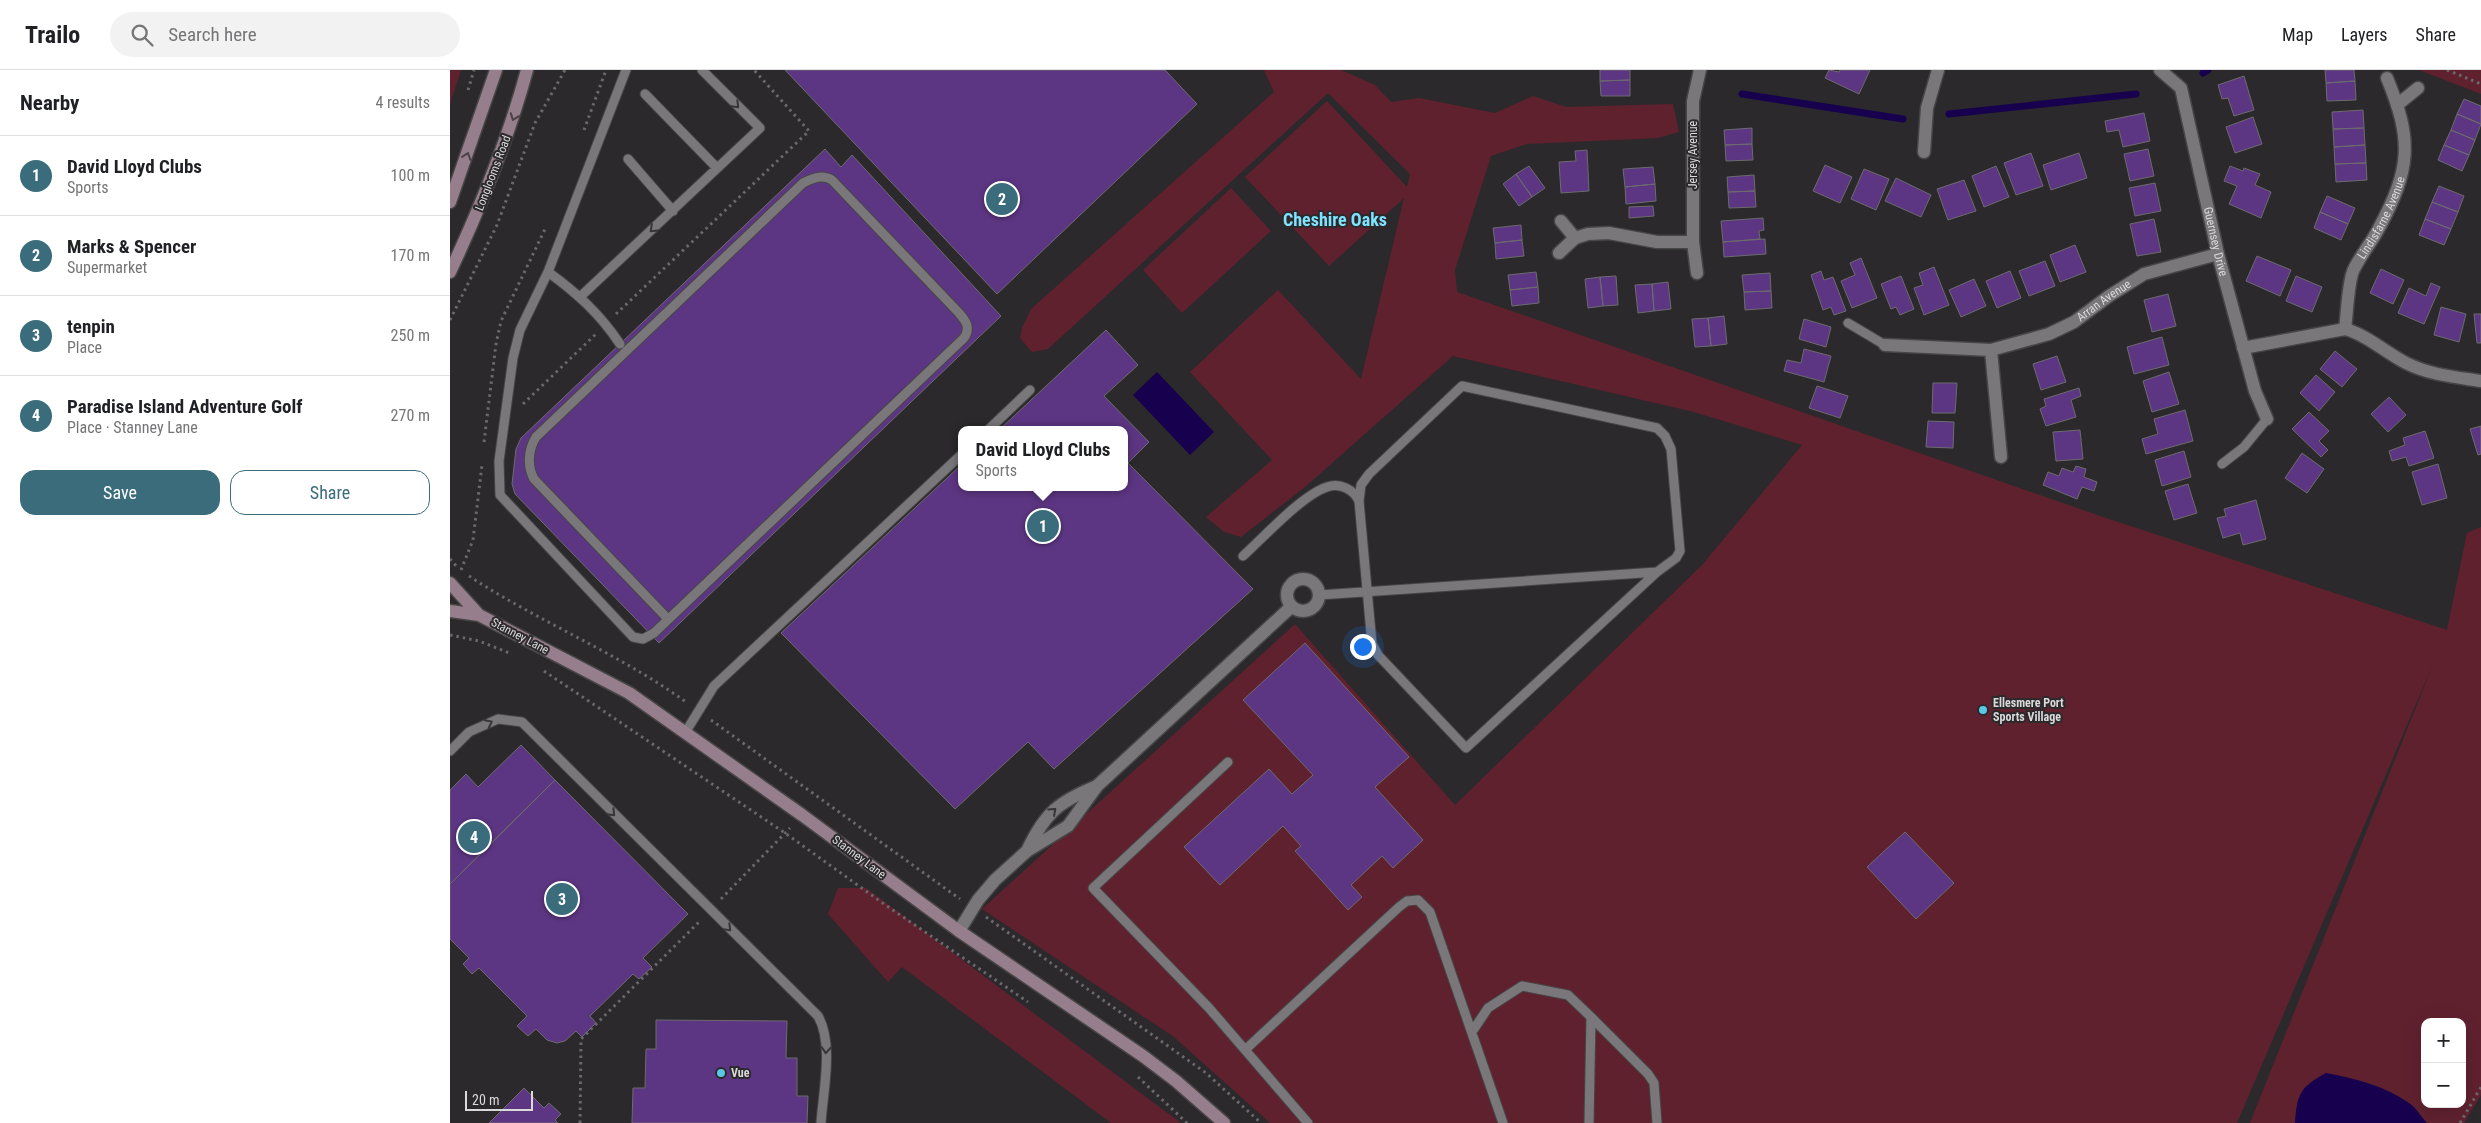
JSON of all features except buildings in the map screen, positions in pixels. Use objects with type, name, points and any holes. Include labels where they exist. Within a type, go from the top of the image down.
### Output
[{"type":"main road","points":[[450,202],[496,70]]},
{"type":"main road","name":"Longlooms Road","points":[[450,272],[479,210],[516,112],[527,70]]},
{"type":"main road","name":"Stanney Lane","points":[[450,583],[479,615]]},
{"type":"main road","name":"Stanney Lane","points":[[450,611],[479,615],[629,693],[802,815],[959,931],[1143,1056],[1176,1081],[1224,1123]]},
{"type":"street","name":"Jersey Avenue","points":[[1697,273],[1693,242],[1693,101],[1700,70]]},
{"type":"street","points":[[1924,152],[1927,108],[1938,70]]},
{"type":"street","name":"Guernsey Drive","points":[[2160,70],[2181,88],[2218,254],[2255,391],[2267,419]]},
{"type":"street","name":"Lindisfarne Avenue","points":[[2344,329],[2353,270],[2389,209],[2404,165],[2406,145],[2404,128],[2387,78]]},
{"type":"street","points":[[2397,105],[2418,88]]},
{"type":"street","points":[[1561,221],[1575,238]]},
{"type":"street","points":[[1559,253],[1575,238],[1588,234],[1609,233],[1656,242],[1693,242]]},
{"type":"street","name":"Arran Avenue","points":[[1885,345],[1991,350],[2050,334],[2074,322],[2109,296],[2144,274],[2218,254]]},
{"type":"street","points":[[2243,348],[2344,329],[2355,332],[2405,362],[2429,373],[2481,381]]},
{"type":"street","points":[[1991,350],[2001,457]]},
{"type":"street","points":[[1306,580],[1315,585],[1319,595],[1312,609],[1302,612],[1291,607],[1287,594],[1291,584],[1295,581],[1306,580]]},
{"type":"street","points":[[959,931],[985,891],[1027,851],[1068,826],[1097,786],[1291,607]]},
{"type":"street","points":[[1027,851],[1037,831],[1051,811],[1074,796],[1097,786]]},
{"type":"lane","points":[[626,70],[548,272],[520,330],[513,358],[499,461],[500,494],[632,637],[648,638],[668,619],[967,333],[966,322],[959,313],[826,177],[818,177],[803,183],[536,437],[532,443],[530,462],[534,479],[668,619]]},
{"type":"lane","points":[[581,296],[760,128],[702,70]]},
{"type":"lane","points":[[645,94],[717,168]]},
{"type":"lane","points":[[628,159],[673,211]]},
{"type":"lane","points":[[548,272],[581,296],[607,324],[620,344]]},
{"type":"lane","points":[[1848,323],[1885,345]]},
{"type":"lane","points":[[1462,386],[1657,428],[1665,436],[1671,449],[1680,551],[1676,558],[1657,572],[1466,748],[1378,655],[1372,644],[1359,501],[1361,485],[1369,474],[1462,386]]},
{"type":"lane","points":[[992,426],[1030,390]]},
{"type":"lane","points":[[2222,464],[2244,447],[2267,419]]},
{"type":"lane","points":[[685,732],[714,686],[958,458]]},
{"type":"lane","points":[[1243,556],[1312,494],[1329,486],[1343,487],[1355,492],[1359,501]]},
{"type":"lane","points":[[1319,595],[1657,572]]},
{"type":"lane","points":[[450,751],[470,732],[498,719],[522,722],[818,1016],[825,1028],[827,1043],[821,1123]]},
{"type":"lane","points":[[1228,762],[1093,888],[1246,1049],[1308,1123]]},
{"type":"lane","points":[[1246,1049],[1399,907],[1413,900],[1423,903],[1430,912],[1503,1123]]},
{"type":"lane","points":[[1472,1032],[1488,1008],[1522,986],[1568,995],[1648,1074],[1654,1083],[1657,1123]]},
{"type":"lane","points":[[1589,1123],[1590,1017]]},
{"type":"path","points":[[450,320],[497,225],[535,123],[566,70]]},
{"type":"path","points":[[488,403],[521,406],[809,131],[754,70]]},
{"type":"path","points":[[2447,70],[2481,84]]},
{"type":"path","points":[[450,559],[461,570],[503,598],[604,651],[678,696]]},
{"type":"path","points":[[450,635],[479,641],[519,658]]},
{"type":"path","points":[[537,667],[785,832],[884,904],[1031,1004]]},
{"type":"path","points":[[580,1123],[581,1039],[711,911],[802,815]]},
{"type":"path","points":[[1130,1071],[1186,1123]]},
{"type":"path","points":[[1206,1073],[1261,1123]]},
{"type":"path","points":[[2460,1123],[2481,1087]]},
{"type":"shaded area","points":[[450,70],[461,70],[450,104]]},
{"type":"shaded area","name":"Ellesmere Port Sports Village","points":[[1264,70],[1341,70],[1375,85],[1391,102],[1419,98],[1495,113],[1533,96],[1566,107],[1673,104],[1679,132],[1658,138],[1527,144],[1491,156],[1455,270],[1457,292],[2103,517],[2447,630],[2467,533],[2481,527],[2481,1095],[2464,1123],[2250,1123],[2434,662],[2237,1123],[1270,1123],[1174,1037],[982,909],[1295,624],[1455,805],[1703,564],[1802,445],[1694,412],[1453,356],[1305,487],[1241,537],[1224,532],[1206,517],[1272,460],[1190,372],[1278,290],[1361,379],[1404,198],[1329,266],[1245,177],[1327,101],[1407,187],[1410,174],[1328,93],[1048,349],[1032,352],[1020,338],[1022,328],[1031,309],[1274,92]]},
{"type":"shaded area","points":[[2419,70],[2481,70],[2481,94]]},
{"type":"shaded area","points":[[1231,188],[1271,231],[1182,313],[1143,270]]},
{"type":"shaded area","points":[[1157,372],[1214,432],[1190,455],[1133,395]]},
{"type":"shaded area","points":[[838,888],[866,888],[1181,1123],[1111,1123],[902,967],[888,982],[828,914]]},
{"type":"shaded area","points":[[2326,1073],[2380,1087],[2412,1105],[2427,1123],[2295,1123],[2301,1092],[2310,1083]]},
{"type":"waterway","points":[[2203,73],[2208,70]]},
{"type":"waterway","points":[[1742,94],[1903,119]]},
{"type":"waterway","points":[[1949,114],[2136,94]]},
{"type":"place","name":"Marks & Spencer","points":[[1002,199]]},
{"type":"place","name":"David Lloyd Clubs","points":[[1043,526]]},
{"type":"place","name":"Ellesmere Port Sports Village","points":[[1983,710]]},
{"type":"place","name":"Paradise Island Adventure Golf","points":[[474,837]]},
{"type":"place","name":"tenpin","points":[[562,899]]},
{"type":"place","name":"Vue","points":[[721,1073]]},
{"type":"district","name":"Cheshire Oaks","points":[[1335,220]]}]
